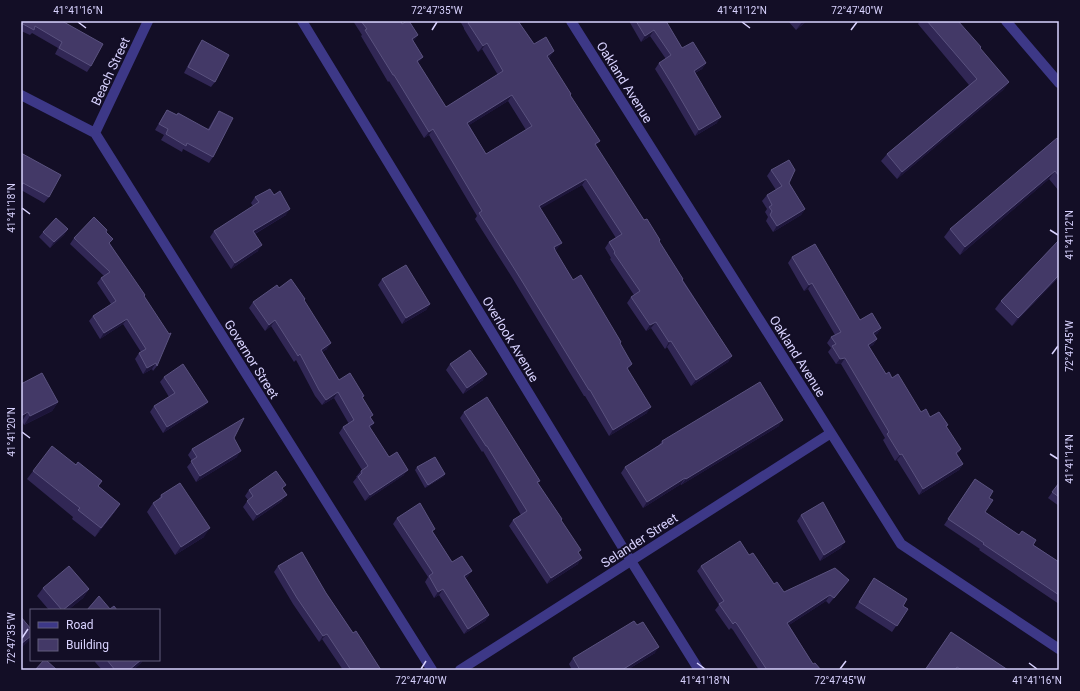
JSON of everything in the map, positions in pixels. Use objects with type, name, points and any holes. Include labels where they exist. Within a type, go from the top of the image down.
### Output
[{"type":"street","name":"Beach Street","points":[[95,132],[148,21]]},
{"type":"street","name":"Overlook Avenue","points":[[302,21],[699,670]]},
{"type":"street","name":"Oakland Avenue","points":[[571,21],[901,544],[1059,649]]},
{"type":"street","points":[[1006,21],[1059,83]]},
{"type":"street","points":[[21,95],[95,132]]},
{"type":"street","name":"Governor Street","points":[[95,132],[432,670]]},
{"type":"street","name":"Selander Street","points":[[460,670],[831,433]]},
{"type":"building","points":[[21,21],[62,21],[103,44],[91,66],[59,48],[62,42],[35,26],[34,30],[21,23]]},
{"type":"building","points":[[361,21],[401,21],[402,24],[409,21],[418,35],[412,39],[423,57],[417,61],[446,107],[503,71],[487,43],[483,46],[468,21],[518,21],[534,44],[546,37],[554,51],[547,56],[600,141],[595,144],[644,220],[647,219],[683,279],[682,280],[732,356],[696,380],[671,341],[669,342],[656,322],[650,325],[631,297],[640,291],[614,253],[615,252],[609,242],[622,234],[586,179],[539,206],[562,243],[554,247],[555,250],[573,280],[581,275],[621,342],[620,343],[632,364],[627,368],[651,407],[613,430],[590,390],[479,213],[482,211],[433,129],[429,132],[365,30],[367,29]],"holes":[[[512,95],[532,126],[486,154],[467,123]]]},
{"type":"building","points":[[636,21],[666,21],[682,48],[693,42],[706,63],[694,71],[721,117],[699,130],[659,63],[671,55],[654,30],[645,36]]},
{"type":"building","points":[[927,21],[958,21],[1009,82],[902,172],[887,154],[977,79]]},
{"type":"building","points":[[202,40],[229,55],[215,82],[188,67]]},
{"type":"building","points":[[167,110],[177,115],[178,113],[209,130],[219,111],[233,118],[213,157],[187,143],[186,146],[166,134],[168,129],[159,124]]},
{"type":"building","points":[[1057,138],[1059,140],[1059,176],[1055,171],[965,247],[950,229]]},
{"type":"building","points":[[21,153],[61,175],[49,197],[23,183],[21,186]]},
{"type":"building","points":[[789,160],[795,170],[789,183],[805,209],[777,226],[770,215],[772,211],[769,207],[772,205],[767,195],[782,186],[771,170]]},
{"type":"building","points":[[270,189],[274,195],[280,191],[290,209],[253,231],[262,245],[235,263],[214,231],[259,202],[255,197]]},
{"type":"building","points":[[94,217],[107,230],[106,232],[113,239],[109,243],[145,295],[144,296],[169,334],[171,333],[157,366],[156,363],[147,368],[139,353],[146,349],[127,319],[104,333],[93,316],[116,301],[101,278],[110,272],[74,238]]},
{"type":"building","points":[[56,218],[68,229],[54,242],[43,232]]},
{"type":"building","points":[[1059,240],[1059,275],[1018,318],[1001,301]]},
{"type":"building","points":[[815,244],[860,320],[872,313],[881,328],[873,333],[877,339],[868,345],[886,374],[889,372],[892,378],[898,374],[921,412],[926,409],[930,417],[939,412],[961,449],[956,453],[963,464],[923,489],[902,454],[900,455],[887,434],[889,432],[845,358],[840,359],[832,346],[836,344],[831,337],[841,332],[812,283],[809,285],[792,257]]},
{"type":"building","points":[[406,265],[430,304],[406,318],[382,279]]},
{"type":"building","points":[[291,279],[305,299],[304,300],[331,343],[321,350],[339,380],[350,373],[364,396],[362,397],[373,415],[370,417],[374,423],[369,426],[389,457],[397,452],[408,470],[370,495],[358,477],[362,473],[361,471],[368,466],[343,427],[354,420],[338,392],[326,400],[300,354],[298,356],[275,320],[269,325],[253,302],[277,285],[279,288]]},
{"type":"building","points":[[470,350],[487,374],[467,388],[450,364]]},
{"type":"building","points":[[183,364],[208,402],[167,427],[154,406],[175,393],[164,377]]},
{"type":"building","points":[[42,373],[58,402],[30,416],[28,412],[21,416],[21,384]]},
{"type":"building","points":[[760,382],[783,420],[647,502],[625,467],[663,443],[662,441]]},
{"type":"building","points":[[487,397],[540,481],[537,482],[581,550],[578,552],[582,558],[551,578],[513,520],[527,511],[464,412]]},
{"type":"building","points":[[244,418],[234,438],[241,451],[200,476],[191,461],[197,457],[192,449]]},
{"type":"building","points":[[52,446],[76,465],[78,462],[102,481],[98,486],[120,504],[101,528],[78,510],[80,508],[33,471]]},
{"type":"building","points":[[435,457],[445,474],[428,485],[417,467]]},
{"type":"building","points":[[276,471],[286,485],[282,488],[287,495],[257,515],[247,501],[253,496],[249,490]]},
{"type":"building","points":[[975,479],[993,491],[989,498],[993,500],[985,512],[1019,535],[1022,531],[1036,540],[1033,545],[1059,562],[1059,595],[948,519]]},
{"type":"building","points":[[180,483],[210,528],[181,547],[153,503],[162,497],[161,495]]},
{"type":"building","points":[[1059,483],[1059,497],[1052,492]]},
{"type":"building","points":[[823,502],[845,542],[824,555],[801,515]]},
{"type":"building","points":[[420,503],[435,529],[432,531],[452,562],[462,556],[472,571],[464,576],[489,615],[468,629],[443,589],[438,592],[429,576],[433,573],[397,518]]},
{"type":"building","points":[[740,541],[749,555],[753,553],[774,584],[777,582],[784,592],[835,568],[849,580],[834,598],[830,595],[787,623],[813,664],[815,663],[821,670],[767,670],[737,624],[735,622],[733,624],[719,604],[724,601],[701,566]]},
{"type":"building","points":[[302,552],[326,593],[353,633],[356,631],[381,670],[351,670],[327,634],[323,636],[297,598],[278,566]]},
{"type":"building","points":[[69,566],[89,589],[64,609],[61,609],[43,588]]},
{"type":"building","points":[[874,578],[907,599],[903,606],[908,609],[897,626],[859,602]]},
{"type":"building","points":[[99,596],[110,609],[88,609]]},
{"type":"building","points":[[21,617],[30,628],[30,637],[21,644]]},
{"type":"building","points":[[634,621],[637,625],[643,622],[659,647],[622,670],[580,670],[573,658]]},
{"type":"building","points":[[951,632],[1008,670],[962,670],[957,667],[955,670],[925,670]]},
{"type":"building","points":[[43,661],[47,661],[57,670],[35,670]]},
{"type":"building","points":[[108,661],[140,661],[129,670],[115,670]]}]
